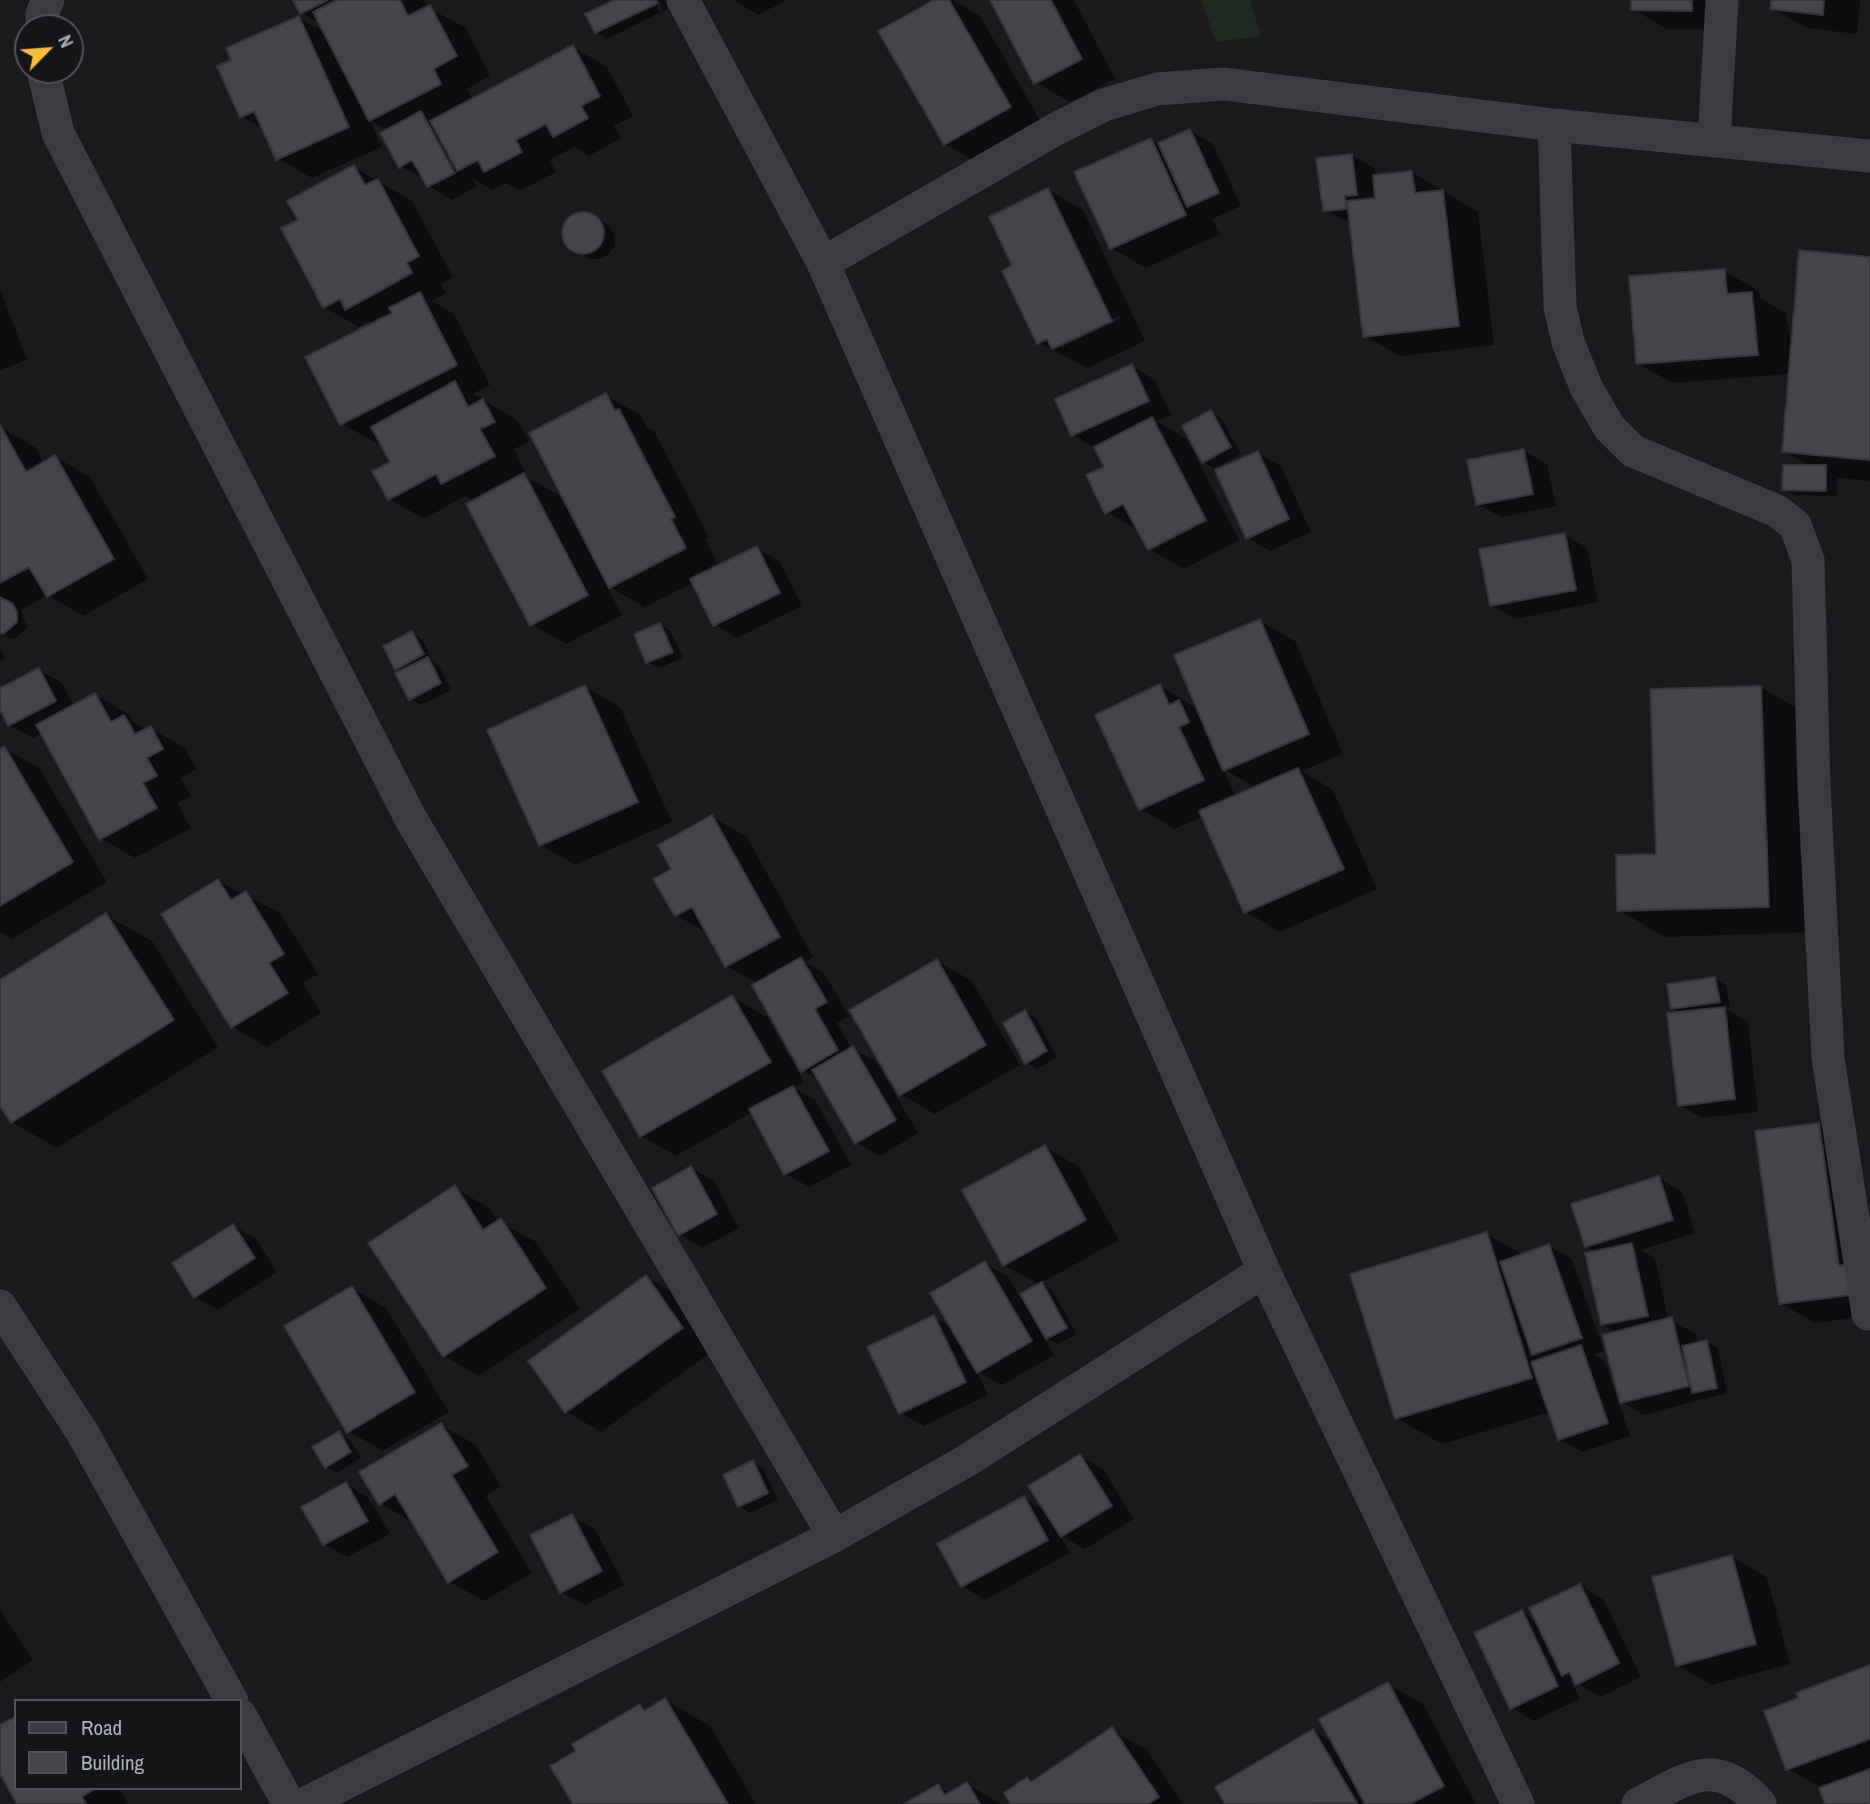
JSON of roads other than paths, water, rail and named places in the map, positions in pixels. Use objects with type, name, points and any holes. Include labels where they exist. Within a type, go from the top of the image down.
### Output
[{"type":"street","points":[[683,0],[824,263],[1264,1271],[1518,1804]]},
{"type":"street","points":[[1714,141],[1722,0]]},
{"type":"street","points":[[46,84],[58,133],[411,819],[834,1535]]},
{"type":"street","points":[[824,263],[1056,129],[1104,105],[1157,89],[1224,84],[1554,125],[1870,156]]},
{"type":"street","points":[[1554,125],[1560,307],[1568,342],[1586,387],[1609,427],[1633,451],[1777,511],[1795,525],[1808,560],[1814,785],[1828,1058],[1868,1314]]},
{"type":"street","points":[[304,1804],[834,1535],[966,1461],[1264,1271]]},
{"type":"street","points":[[0,1306],[82,1432],[231,1699]]},
{"type":"street","points":[[242,1719],[289,1804]]},
{"type":"street","points":[[1638,1804],[1690,1778],[1709,1772],[1744,1785],[1760,1804]]}]
